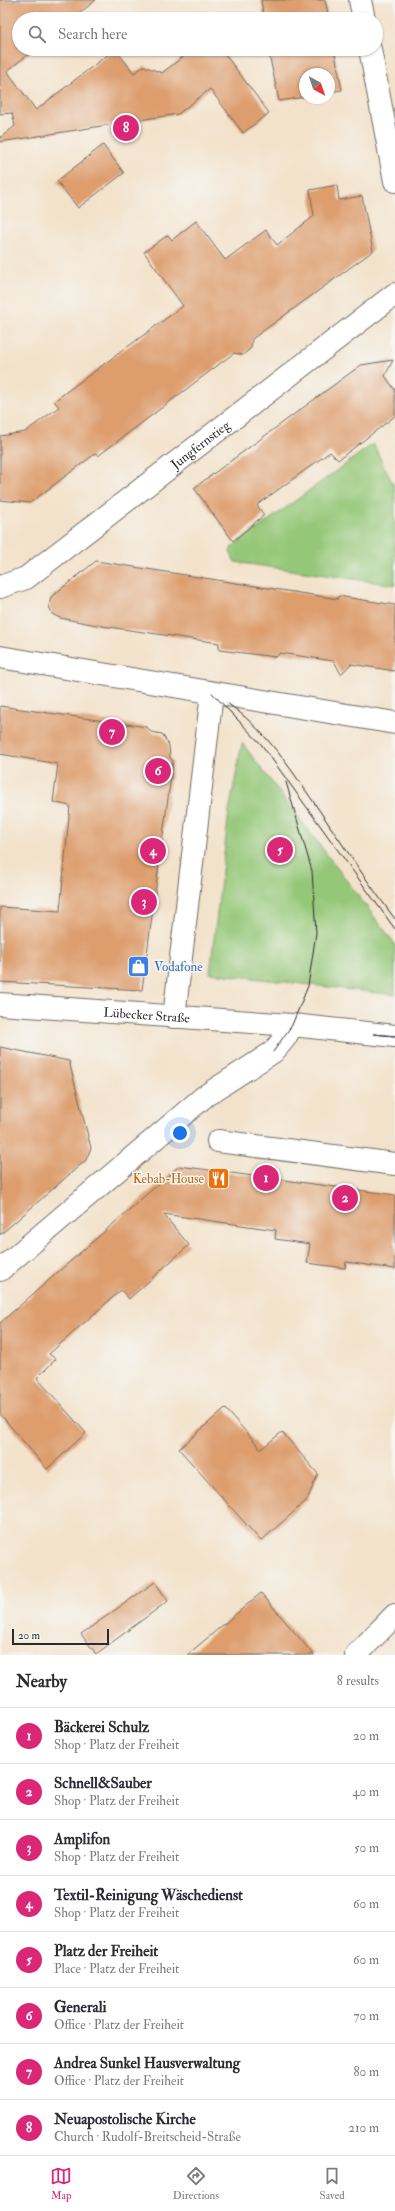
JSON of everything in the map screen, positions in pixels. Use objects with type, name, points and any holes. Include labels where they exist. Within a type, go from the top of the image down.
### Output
[{"type":"street","points":[[360,0],[363,12]]},
{"type":"street","points":[[371,56],[395,181]]},
{"type":"street","name":"Jungfernstieg","points":[[0,587],[26,578],[395,294]]},
{"type":"street","points":[[0,657],[395,723]]},
{"type":"street","points":[[174,1017],[212,693]]},
{"type":"street","name":"Lübecker Straße","points":[[0,1004],[292,1025],[395,1036]]},
{"type":"street","points":[[0,1270],[205,1096],[273,1052],[285,1038],[292,1025]]},
{"type":"street","points":[[218,1141],[395,1164]]},
{"type":"street","points":[[361,1653],[395,1615]]},
{"type":"green space","points":[[373,444],[395,488],[395,585],[235,562],[230,552],[232,547]]},
{"type":"green space","points":[[242,743],[395,944],[395,995],[210,973],[229,811]]},
{"type":"building","points":[[0,0],[96,0],[81,12],[12,12],[12,56],[26,56],[7,71],[36,110],[106,56],[121,56],[134,73],[144,66],[162,73],[184,56],[226,56],[269,113],[243,133],[210,89],[178,114],[0,142],[0,138],[15,126],[12,113],[0,114]]},
{"type":"building","points":[[261,0],[325,0],[328,12],[263,12]]},
{"type":"building","points":[[269,56],[335,56],[342,90],[335,91],[335,68],[299,68],[299,98],[279,101]]},
{"type":"building","points":[[103,145],[124,173],[78,208],[57,181]]},
{"type":"building","points":[[337,185],[339,200],[362,196],[373,251],[252,339],[251,348],[243,355],[234,353],[98,456],[96,453],[30,503],[0,500],[0,436],[25,432],[59,407],[54,401],[183,306],[144,252],[168,235],[172,240],[196,221],[225,260],[266,230],[277,245],[314,216],[310,190]]},
{"type":"building","points":[[393,360],[385,376],[395,390],[395,416],[338,460],[330,452],[257,505],[264,515],[233,541],[194,488],[361,365]]},
{"type":"building","points":[[96,561],[338,599],[338,596],[395,605],[395,671],[351,664],[341,674],[334,661],[280,653],[276,657],[219,650],[219,643],[102,626],[60,618],[52,614],[49,606],[51,597]]},
{"type":"building","points":[[0,706],[147,727],[151,732],[162,734],[169,745],[170,758],[173,761],[142,990],[0,982],[0,907],[60,911],[70,806],[53,802],[58,764],[0,754]]},
{"type":"building","points":[[0,1047],[69,1061],[91,1148],[86,1160],[0,1235]]},
{"type":"building","points":[[179,1166],[395,1195],[395,1269],[346,1262],[345,1268],[307,1263],[310,1244],[275,1239],[276,1230],[163,1214],[189,1245],[129,1299],[121,1290],[49,1354],[56,1359],[37,1378],[86,1433],[47,1469],[0,1414],[0,1323]]},
{"type":"building","points":[[225,1408],[261,1449],[282,1432],[318,1474],[307,1500],[261,1541],[179,1449]]},
{"type":"building","points":[[155,1582],[168,1601],[96,1654],[81,1634]]},
{"type":"building","points":[[261,1593],[314,1655],[187,1655]]},
{"type":"tram line","points":[[212,693],[261,744],[395,929]]},
{"type":"tram line","points":[[227,703],[253,724],[276,749],[395,919]]},
{"type":"tram line","points":[[273,1052],[292,1025],[308,986],[316,933],[312,871],[286,782]]},
{"type":"tram line","points":[[395,1036],[373,1034],[395,1036]]},
{"type":"place","name":"Neuapostolische Kirche","points":[[126,128]]},
{"type":"place","name":"Andrea Sunkel Hausverwaltung","points":[[112,732]]},
{"type":"place","name":"Generali","points":[[158,771]]},
{"type":"place","name":"Platz der Freiheit","points":[[280,850]]},
{"type":"place","name":"Textil-Reinigung Wäschedienst","points":[[153,851]]},
{"type":"place","name":"Amplifon","points":[[144,902]]},
{"type":"place","name":"Vodafone","points":[[139,966]]},
{"type":"place","name":"Kebab-House","points":[[219,1178]]},
{"type":"place","name":"Bäckerei Schulz","points":[[266,1178]]},
{"type":"place","name":"Schnell&Sauber","points":[[345,1198]]}]
